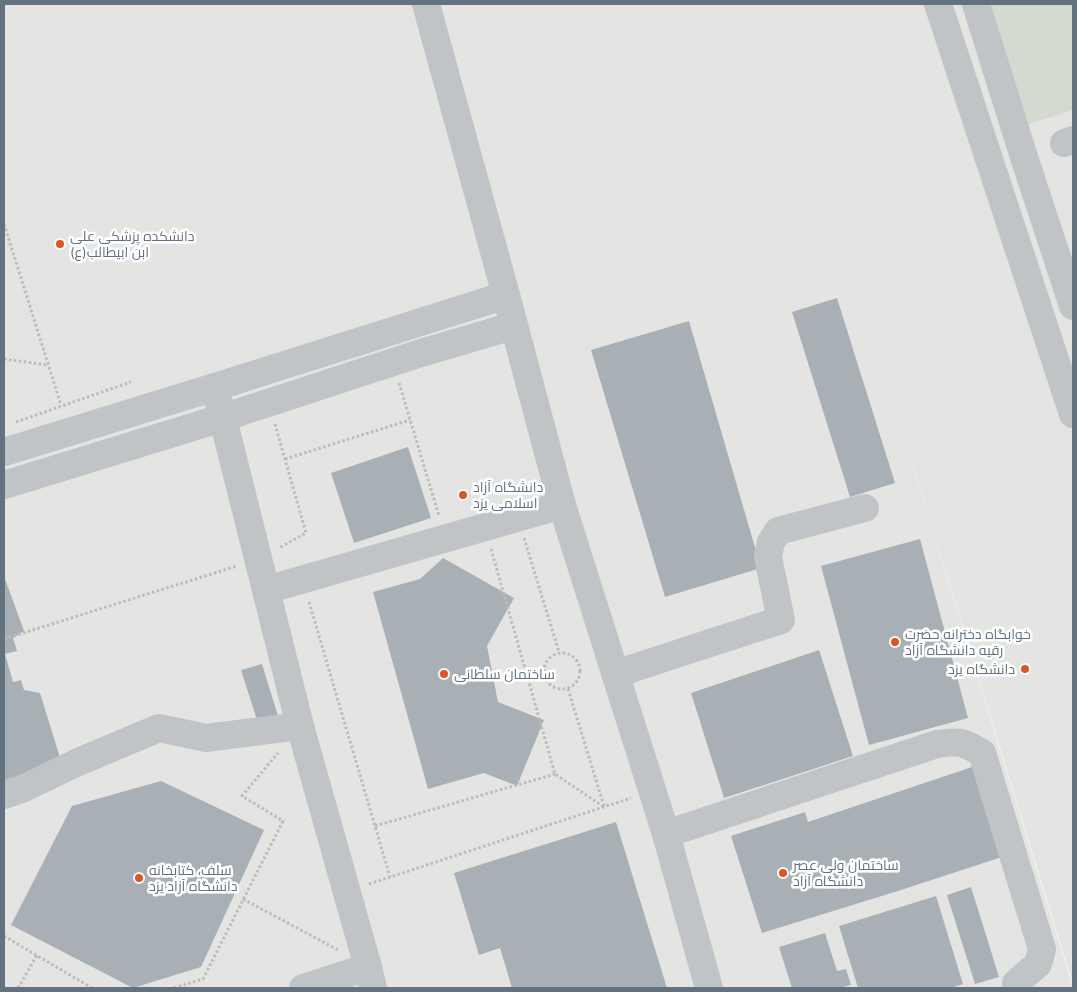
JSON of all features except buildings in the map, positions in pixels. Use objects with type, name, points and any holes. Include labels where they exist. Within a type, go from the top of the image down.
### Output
[{"type":"lane","points":[[426,4],[562,505],[666,834],[709,988]]},
{"type":"lane","points":[[938,4],[1073,414]]},
{"type":"lane","points":[[976,4],[1073,306]]},
{"type":"lane","points":[[4,452],[506,295]]},
{"type":"lane","points":[[4,485],[513,326]]},
{"type":"lane","points":[[214,387],[300,726],[371,978],[303,988]]},
{"type":"lane","points":[[266,590],[562,505]]},
{"type":"lane","points":[[615,674],[781,620],[768,557],[771,542],[778,531],[865,508]]},
{"type":"lane","points":[[4,795],[22,789],[76,763],[159,728],[206,738],[300,726]]},
{"type":"lane","points":[[666,834],[937,744],[966,743],[982,753],[1042,949],[1038,964],[1010,986]]},
{"type":"path","points":[[4,224],[61,406]]},
{"type":"path","points":[[4,359],[48,365]]},
{"type":"path","points":[[392,363],[446,538]]},
{"type":"path","points":[[12,423],[131,382]]},
{"type":"path","points":[[4,639],[259,559],[306,533],[269,403]]},
{"type":"path","points":[[285,459],[410,420]]},
{"type":"path","points":[[518,517],[559,652]]},
{"type":"path","points":[[484,527],[556,774],[604,807]]},
{"type":"path","points":[[302,579],[390,877]]},
{"type":"path","points":[[559,652],[570,654],[578,662],[581,672],[577,682],[568,689],[558,690],[549,685],[543,675],[544,665],[549,657],[559,652]]},
{"type":"path","points":[[528,680],[543,675]]},
{"type":"path","points":[[568,689],[604,807]]},
{"type":"path","points":[[174,988],[203,979],[283,821],[242,796],[300,726]]},
{"type":"path","points":[[375,826],[556,774]]},
{"type":"path","points":[[347,891],[652,791]]},
{"type":"path","points":[[243,899],[371,978]]},
{"type":"path","points":[[4,936],[92,988]]},
{"type":"path","points":[[18,988],[37,955]]},
{"type":"shaded area","name":"دانشگاه آزاد اسلامی یزد","points":[[4,4],[1073,4],[1073,984],[864,307],[1073,988],[4,988]]},
{"type":"shaded area","points":[[988,4],[1073,4],[1073,110],[1026,125]]},
{"type":"place","name":"دانشکده پزشکی علی ابن ابیطالب(ع)","points":[[60,244]]},
{"type":"place","name":"دانشگاه آزاد اسلامی یزد","points":[[463,495]]},
{"type":"place","name":"خوابگاه دخترانه حضرت رقیه دانشگاه آزاد","points":[[895,642]]},
{"type":"place","name":"دانشگاه یزد","points":[[1025,669]]},
{"type":"place","name":"ساختمان سلطانی","points":[[444,674]]},
{"type":"place","name":"ساختمان ولی عصر دانشگاه آزاد","points":[[783,873]]},
{"type":"place","name":"سلف، کتابخانه دانشگاه آزاد یزد","points":[[139,878]]}]
